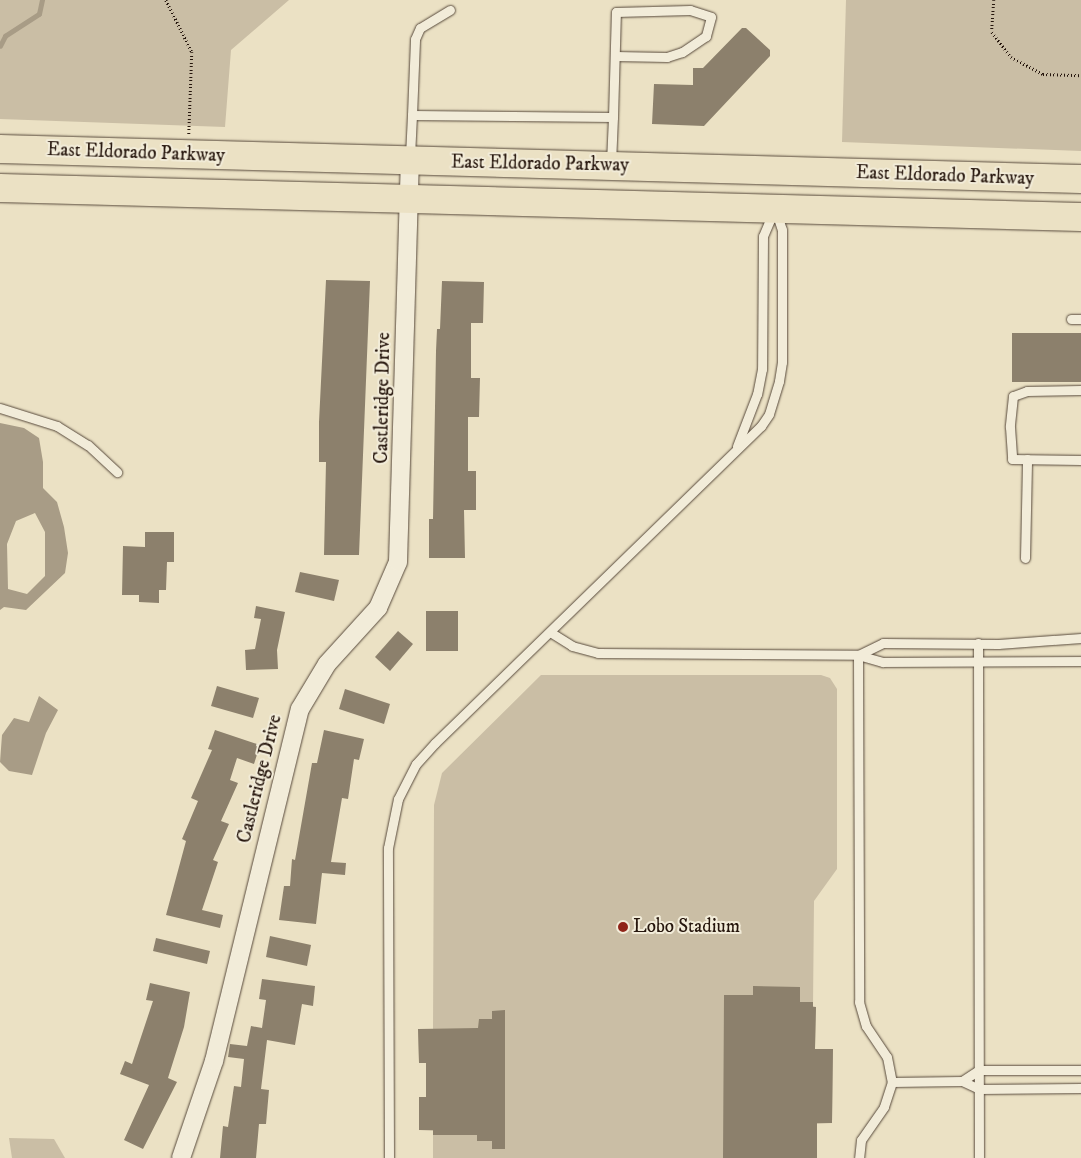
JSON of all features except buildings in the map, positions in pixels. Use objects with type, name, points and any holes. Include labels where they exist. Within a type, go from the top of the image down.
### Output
[{"type":"main road","name":"East Eldorado Parkway","points":[[0,149],[1081,179]]},
{"type":"main road","name":"East Eldorado Parkway","points":[[0,188],[1081,217]]},
{"type":"street","name":"Castleridge Drive","points":[[181,1158],[214,1062],[300,709],[327,664],[378,608],[398,562],[404,446],[410,161]]},
{"type":"lane","points":[[410,161],[415,38],[420,28],[450,10]]},
{"type":"lane","points":[[611,166],[616,12],[690,10],[712,17],[706,36],[682,52],[667,57],[615,56]]},
{"type":"lane","points":[[412,115],[614,117]]},
{"type":"lane","points":[[737,446],[758,394],[762,369],[763,236],[774,208]]},
{"type":"lane","points":[[389,1158],[388,848],[394,811],[406,781],[425,753],[737,446],[761,426],[769,414],[779,381],[782,230],[774,208]]},
{"type":"lane","points":[[1071,319],[1081,319]]},
{"type":"lane","points":[[1081,390],[1027,391],[1013,396],[1010,427],[1012,459],[1081,460]]},
{"type":"lane","points":[[0,408],[57,426],[88,445],[117,472]]},
{"type":"lane","points":[[1025,558],[1027,459]]},
{"type":"lane","points":[[550,632],[572,646],[598,653],[858,655],[883,662],[1081,661]]},
{"type":"lane","points":[[858,655],[883,643],[978,643],[1081,638]]},
{"type":"lane","points":[[978,643],[979,1158]]},
{"type":"lane","points":[[858,655],[859,1002],[866,1026],[887,1057],[892,1082],[884,1107],[861,1140],[859,1158]]},
{"type":"lane","points":[[962,1081],[979,1070],[1081,1070]]},
{"type":"lane","points":[[892,1082],[962,1081],[979,1089],[1081,1088]]},
{"type":"path","points":[[166,0],[192,52],[188,138]]},
{"type":"path","points":[[994,0],[992,32],[1012,57],[1043,74],[1081,75]]},
{"type":"shaded area","points":[[0,0],[289,0],[231,50],[225,127],[0,119]]},
{"type":"shaded area","points":[[846,0],[1081,0],[1081,151],[842,142]]},
{"type":"shaded area","points":[[0,423],[24,428],[39,438],[43,462],[43,488],[57,502],[64,527],[68,553],[65,573],[26,610],[4,607],[0,610]],"holes":[[[35,513],[45,532],[45,576],[27,594],[8,589],[7,544],[16,521]]]},
{"type":"shaded area","name":"Lobo Stadium","points":[[541,675],[821,675],[830,678],[837,689],[837,869],[814,901],[813,1006],[816,1007],[815,1049],[833,1049],[832,1123],[817,1124],[817,1158],[433,1158],[433,1131],[419,1130],[419,1097],[433,1097],[433,1087],[426,1087],[426,1073],[433,1073],[433,1063],[419,1063],[418,1029],[433,1029],[434,805],[442,773]]},
{"type":"shaded area","points":[[39,696],[58,710],[46,733],[32,775],[9,771],[0,762],[2,735],[14,718],[29,722]]},
{"type":"shaded area","points":[[9,1138],[54,1139],[65,1158],[12,1158]]},
{"type":"waterway","points":[[0,46],[5,36],[39,14],[42,0]]},
{"type":"place","name":"Lobo Stadium","points":[[623,927]]}]
